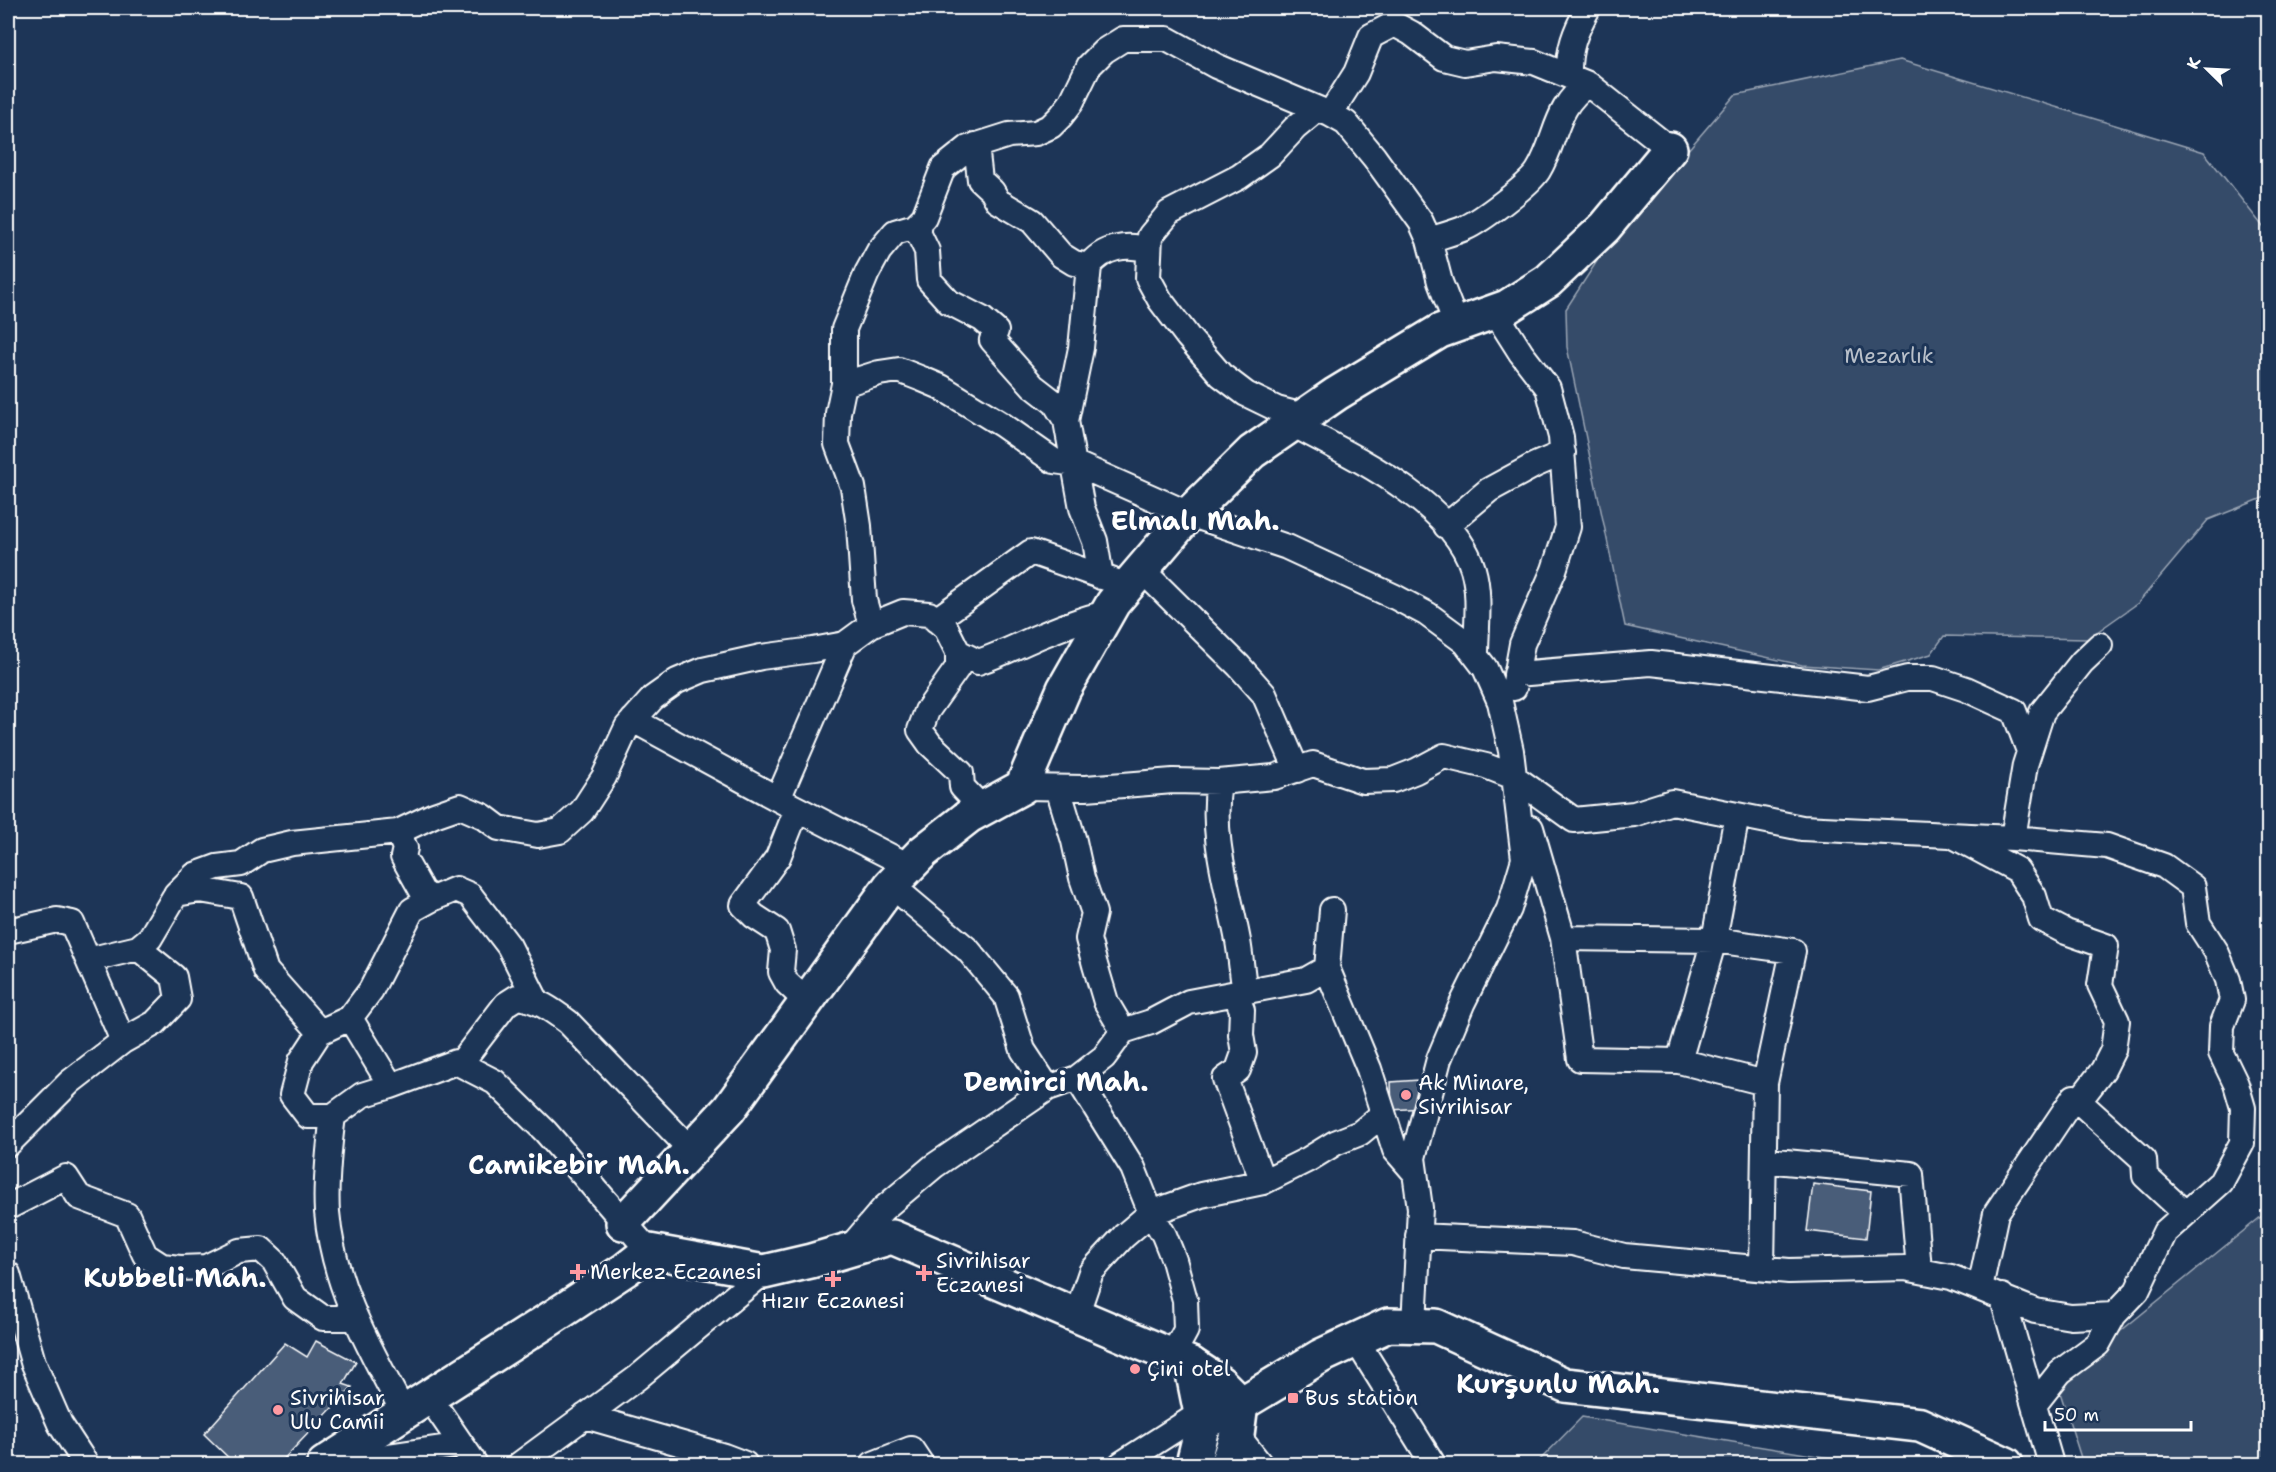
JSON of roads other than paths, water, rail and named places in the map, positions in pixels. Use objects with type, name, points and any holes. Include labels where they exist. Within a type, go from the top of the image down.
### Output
[{"type":"street","points":[[1429,240],[1466,228],[1537,173],[1551,145],[1563,109],[1575,93],[1579,80],[1569,54],[1577,28],[1588,8]]},
{"type":"street","points":[[1022,787],[1064,689],[1107,612],[1123,578],[1252,452],[1298,420],[1346,388],[1440,331],[1507,308],[1548,281],[1605,227],[1671,149],[1579,80],[1534,62],[1496,58],[1465,63],[1444,58],[1411,33],[1394,24],[1371,36],[1356,73],[1324,112],[1295,128],[1270,156],[1239,177],[1169,213],[1150,236],[1148,278],[1160,300],[1221,375],[1246,394],[1298,420],[1397,482],[1429,509],[1458,539],[1473,569],[1477,600],[1476,656]]},
{"type":"street","points":[[871,625],[864,600],[859,526],[853,487],[837,444],[838,413],[844,384],[844,329],[867,273],[879,251],[895,232],[915,226],[924,217],[943,168],[968,148],[1009,135],[1036,133],[1051,126],[1071,103],[1089,66],[1104,51],[1123,39],[1167,39],[1216,66],[1346,123],[1411,207],[1429,240],[1440,282],[1452,313],[1460,324]]},
{"type":"street","points":[[976,146],[980,180],[992,191],[998,201],[1032,221],[1060,255],[1074,263],[1089,266]]},
{"type":"street","points":[[915,226],[927,251],[929,280],[949,302],[982,319],[996,331],[992,340],[1033,386],[1055,403],[1066,421],[1076,464],[1082,508],[1095,541],[1123,578],[1239,666],[1264,694],[1297,770]]},
{"type":"street","points":[[1066,421],[1081,348],[1089,266],[1097,255],[1126,246],[1149,250]]},
{"type":"street","points":[[1495,312],[1521,353],[1548,388],[1561,437],[1568,527],[1554,570],[1522,644],[1506,729]]},
{"type":"street","points":[[844,384],[879,373],[899,370],[941,387],[1054,460],[1076,464],[1189,514],[1287,547],[1395,597],[1427,614],[1466,642],[1485,668],[1500,702],[1506,729],[1524,859],[1509,909],[1462,1004],[1439,1059],[1413,1158],[1420,1208],[1414,1326]]},
{"type":"street","points":[[1446,526],[1489,490],[1563,453]]},
{"type":"street","points":[[936,620],[1031,552],[1123,578]]},
{"type":"street","points":[[88,960],[138,948],[150,938],[176,894],[195,875],[217,867],[241,864],[262,850],[292,843],[398,832],[460,806],[483,816],[499,828],[538,835],[560,831],[582,811],[604,777],[627,727],[653,698],[676,681],[703,670],[761,657],[813,651],[845,644],[871,625],[903,612],[929,614],[946,628],[958,652],[958,667],[927,711],[920,730],[930,744],[961,773],[962,787],[982,808]]},
{"type":"street","points":[[958,652],[978,662],[1010,651],[1037,637],[1107,612]]},
{"type":"street","points":[[807,1002],[786,983],[781,972],[783,950],[777,931],[754,916],[743,905],[778,857],[787,804],[845,644]]},
{"type":"street","points":[[2013,838],[2025,765],[2042,712],[2082,662],[2100,645]]},
{"type":"street","points":[[1516,674],[1651,663],[1868,688],[1907,678],[1933,678],[1966,689],[2014,711],[2030,751]]},
{"type":"street","points":[[633,720],[787,804],[900,876],[968,950],[1006,996],[1023,1050],[1048,1088]]},
{"type":"street","points":[[623,1223],[729,1109],[900,876],[942,837],[982,808],[1022,787],[1126,786],[1173,781],[1219,782],[1274,777],[1313,764],[1363,781],[1393,780],[1444,756],[1486,766],[1514,777],[1574,820],[1634,814],[1672,802],[1802,828],[2013,838],[2107,846],[2164,866],[2193,887],[2198,923],[2216,951],[2232,1000],[2222,1026],[2221,1053],[2236,1084],[2243,1108],[2242,1143],[2221,1182],[2165,1232],[2137,1291],[2114,1315],[2098,1344],[2060,1372],[2034,1405]]},
{"type":"street","points":[[1514,777],[1563,938],[1580,1059],[1679,1061],[1765,1083]]},
{"type":"street","points":[[1219,782],[1216,801],[1216,836],[1238,941],[1241,1035],[1244,1053],[1238,1070],[1225,1079],[1263,1182]]},
{"type":"street","points":[[1058,788],[1094,914],[1088,939],[1106,1002],[1122,1031]]},
{"type":"street","points":[[1679,1061],[1714,940],[1737,815]]},
{"type":"street","points":[[398,832],[405,848],[403,857],[422,891],[432,899]]},
{"type":"street","points":[[1950,835],[2017,870],[2034,896],[2040,919],[2066,932],[2106,946],[2100,985],[2117,1022],[2113,1050],[2103,1070],[2079,1101]]},
{"type":"street","points":[[537,1002],[509,946],[470,895],[456,889],[412,910],[371,990],[350,1018],[320,1032],[302,1061],[292,1095],[308,1116],[333,1116],[362,1095],[456,1062],[495,1082],[545,1131],[648,1251],[764,1272],[892,1237],[1181,1360],[1220,1383],[1235,1434],[1260,1464]]},
{"type":"street","points":[[176,894],[200,890],[241,897],[266,971],[320,1032]]},
{"type":"street","points":[[1332,910],[1327,968],[1369,1069],[1395,1150],[1415,1173]]},
{"type":"street","points":[[8,931],[57,920],[72,922],[123,1041]]},
{"type":"street","points":[[1563,938],[1714,940],[1793,951],[1765,1083],[1762,1268]]},
{"type":"street","points":[[8,1144],[70,1082],[123,1041],[155,1023],[178,999],[174,977],[138,948]]},
{"type":"street","points":[[848,1250],[883,1209],[934,1166],[1048,1088],[1077,1078],[1104,1057],[1122,1031],[1151,1022],[1189,1002],[1306,980],[1327,968]]},
{"type":"street","points":[[460,1064],[506,1004],[517,997],[529,998],[551,1009],[568,1022],[691,1150]]},
{"type":"street","points":[[350,1018],[391,1086]]},
{"type":"street","points":[[1077,1078],[1133,1168],[1151,1213],[1171,1252],[1185,1300],[1186,1330],[1181,1360],[1202,1418],[1193,1464]]},
{"type":"street","points":[[2051,1464],[2034,1405],[1991,1292],[1996,1213],[2074,1097],[2144,1160],[2145,1176],[2185,1213]]},
{"type":"street","points":[[1076,1316],[1091,1272],[1124,1236],[1151,1213],[1201,1195],[1263,1182],[1335,1143],[1360,1133],[1383,1114]]},
{"type":"street","points":[[333,1116],[327,1212],[334,1255],[354,1318],[416,1405],[468,1455]]},
{"type":"street","points":[[1764,1160],[1911,1174],[1919,1270]]},
{"type":"street","points":[[8,1208],[66,1177],[79,1197],[127,1215],[145,1255],[162,1266],[206,1267],[239,1251],[261,1249],[274,1261],[295,1299],[323,1318],[354,1318]]},
{"type":"street","points":[[1418,1236],[1573,1243],[1624,1256],[1789,1271],[1905,1268],[1951,1277],[2035,1311],[2071,1317],[2114,1315]]},
{"type":"street","points":[[324,1464],[626,1269],[648,1251]]},
{"type":"street","points":[[520,1464],[637,1378],[764,1272]]},
{"type":"street","points":[[8,1274],[33,1362],[60,1424],[86,1464]]},
{"type":"street","points":[[1235,1434],[1321,1356],[1388,1325],[1436,1326],[1565,1385],[1920,1425],[2006,1464]]},
{"type":"street","points":[[1356,1340],[1433,1464]]},
{"type":"street","points":[[585,1416],[745,1464]]},
{"type":"street","points":[[1202,1418],[1235,1434]]},
{"type":"street","points":[[1121,1464],[1202,1418]]},
{"type":"street","points":[[873,1464],[911,1449],[921,1464]]},
{"type":"street","points":[[333,1464],[468,1455]]},
{"type":"place","name":"Ak Minare, Sivrihisar","points":[[1406,1095]]},
{"type":"place","name":"Merkez Eczanesi","points":[[578,1272]]},
{"type":"place","name":"Sivrihisar Eczanesi","points":[[924,1273]]},
{"type":"place","name":"Hızır Eczanesi","points":[[833,1279]]},
{"type":"place","name":"Çini otel","points":[[1135,1369]]},
{"type":"place","name":"Bus station","points":[[1293,1398]]},
{"type":"place","name":"Sivrihisar Ulu Camii","points":[[278,1410]]},
{"type":"district","name":"Elmalı Mah.","points":[[1195,520]]},
{"type":"district","name":"Demirci Mah.","points":[[1056,1081]]},
{"type":"district","name":"Camikebir Mah.","points":[[579,1164]]},
{"type":"district","name":"Kubbeli Mah.","points":[[175,1277]]},
{"type":"district","name":"Kurşunlu Mah.","points":[[1558,1383]]},
{"type":"park label","name":"Mezarlık","points":[[1889,356]]}]
